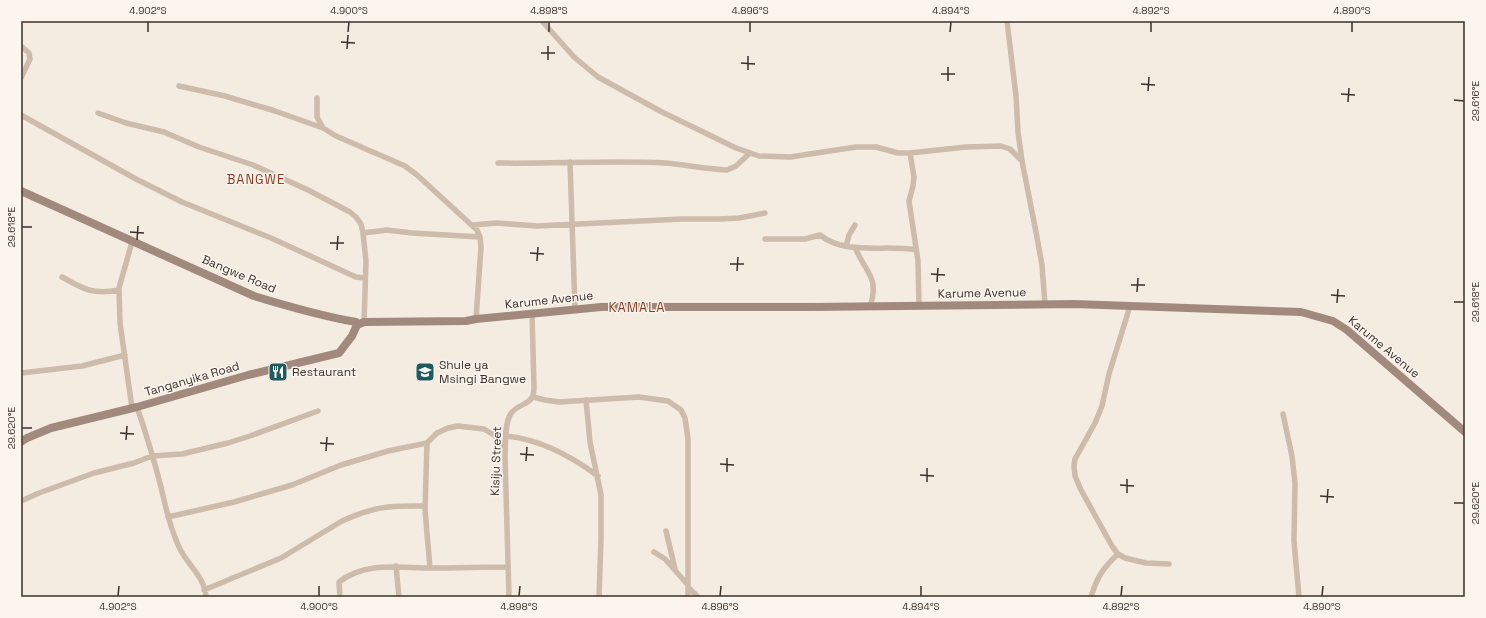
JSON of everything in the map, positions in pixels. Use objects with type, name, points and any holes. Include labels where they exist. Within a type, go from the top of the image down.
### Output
[{"type":"street","points":[[542,21],[574,57],[598,77],[660,111],[736,148],[759,156],[790,157],[843,148],[876,147],[898,153],[910,153],[959,148],[1002,146],[1014,153],[1022,161]]},
{"type":"street","points":[[1007,21],[1016,96],[1018,132],[1022,161],[1042,265],[1045,305]]},
{"type":"street","points":[[21,46],[28,53],[30,59],[21,78]]},
{"type":"street","points":[[179,86],[225,96],[275,111],[323,128],[336,136],[405,166],[417,175],[472,225],[477,230],[480,237],[481,247],[476,319]]},
{"type":"street","points":[[317,98],[317,117],[323,128]]},
{"type":"street","points":[[98,113],[126,123],[164,132],[199,147],[266,171],[308,190],[350,212],[356,217],[363,233],[366,261],[360,323]]},
{"type":"street","points":[[21,115],[136,179],[182,202],[304,253],[356,277],[365,278]]},
{"type":"street","points":[[498,163],[666,163],[727,170],[736,166],[750,153]]},
{"type":"street","points":[[910,153],[914,176],[909,201],[916,250],[919,306]]},
{"type":"street","points":[[570,162],[575,309]]},
{"type":"street","name":"Bangwe Road","points":[[21,191],[254,296],[279,304],[360,323],[458,321]]},
{"type":"street","points":[[472,225],[496,223],[537,226],[572,223],[720,219],[739,218],[765,213]]},
{"type":"street","points":[[846,246],[849,235],[855,225]]},
{"type":"street","points":[[363,233],[387,230],[480,237]]},
{"type":"street","points":[[765,239],[804,238],[820,234],[826,240],[855,248],[897,248],[916,250]]},
{"type":"street","points":[[132,242],[119,290],[120,323],[135,408],[152,456],[168,517],[182,553],[199,576],[206,597]]},
{"type":"street","points":[[855,248],[859,258],[873,279],[874,295],[870,307]]},
{"type":"street","points":[[62,277],[84,290],[108,292],[119,290]]},
{"type":"street","name":"Karume Avenue","points":[[458,321],[601,307],[870,307],[1045,305],[1130,306],[1301,312],[1333,321],[1348,330],[1465,432]]},
{"type":"street","points":[[1130,306],[1109,374],[1102,406],[1095,424],[1075,459],[1075,476],[1081,490],[1118,554],[1136,561],[1169,564]]},
{"type":"street","points":[[532,313],[533,397],[559,402],[639,397],[668,401],[681,410],[685,418],[688,439],[688,597]]},
{"type":"street","name":"Tanganyika Road","points":[[21,442],[51,428],[135,408],[248,375],[339,353],[360,323]]},
{"type":"street","points":[[21,373],[72,368],[125,355]]},
{"type":"street","name":"Kisiju Street","points":[[509,597],[505,447],[506,436],[508,422],[512,413],[531,401],[533,397]]},
{"type":"street","points":[[586,400],[590,442],[601,495],[602,539],[599,597]]},
{"type":"street","points":[[21,501],[87,475],[134,463],[152,456],[182,454],[228,443],[318,411]]},
{"type":"street","points":[[1283,414],[1292,456],[1295,483],[1294,541],[1299,597]]},
{"type":"street","points":[[168,517],[234,502],[292,485],[340,465],[388,451],[426,443],[437,433],[448,428],[468,426],[484,429],[489,431],[505,447]]},
{"type":"street","points":[[506,436],[527,439],[546,445],[576,461],[598,476]]},
{"type":"street","points":[[426,443],[425,506],[430,568]]},
{"type":"street","points":[[204,590],[281,558],[351,517],[368,511],[397,506],[425,506]]},
{"type":"street","points":[[666,530],[675,569]]},
{"type":"street","points":[[654,552],[665,559],[675,569],[698,597]]},
{"type":"street","points":[[1091,597],[1100,573],[1118,554]]},
{"type":"street","points":[[340,597],[339,582],[345,577],[367,569],[386,566],[430,568],[508,566]]},
{"type":"street","points":[[396,566],[399,597]]},
{"type":"place","name":"Restaurant","points":[[278,372]]},
{"type":"place","name":"Shule ya Msingi Bangwe","points":[[425,372]]},
{"type":"district","name":"BANGWE","points":[[256,179]]},
{"type":"district","name":"KAMALA","points":[[637,307]]}]
